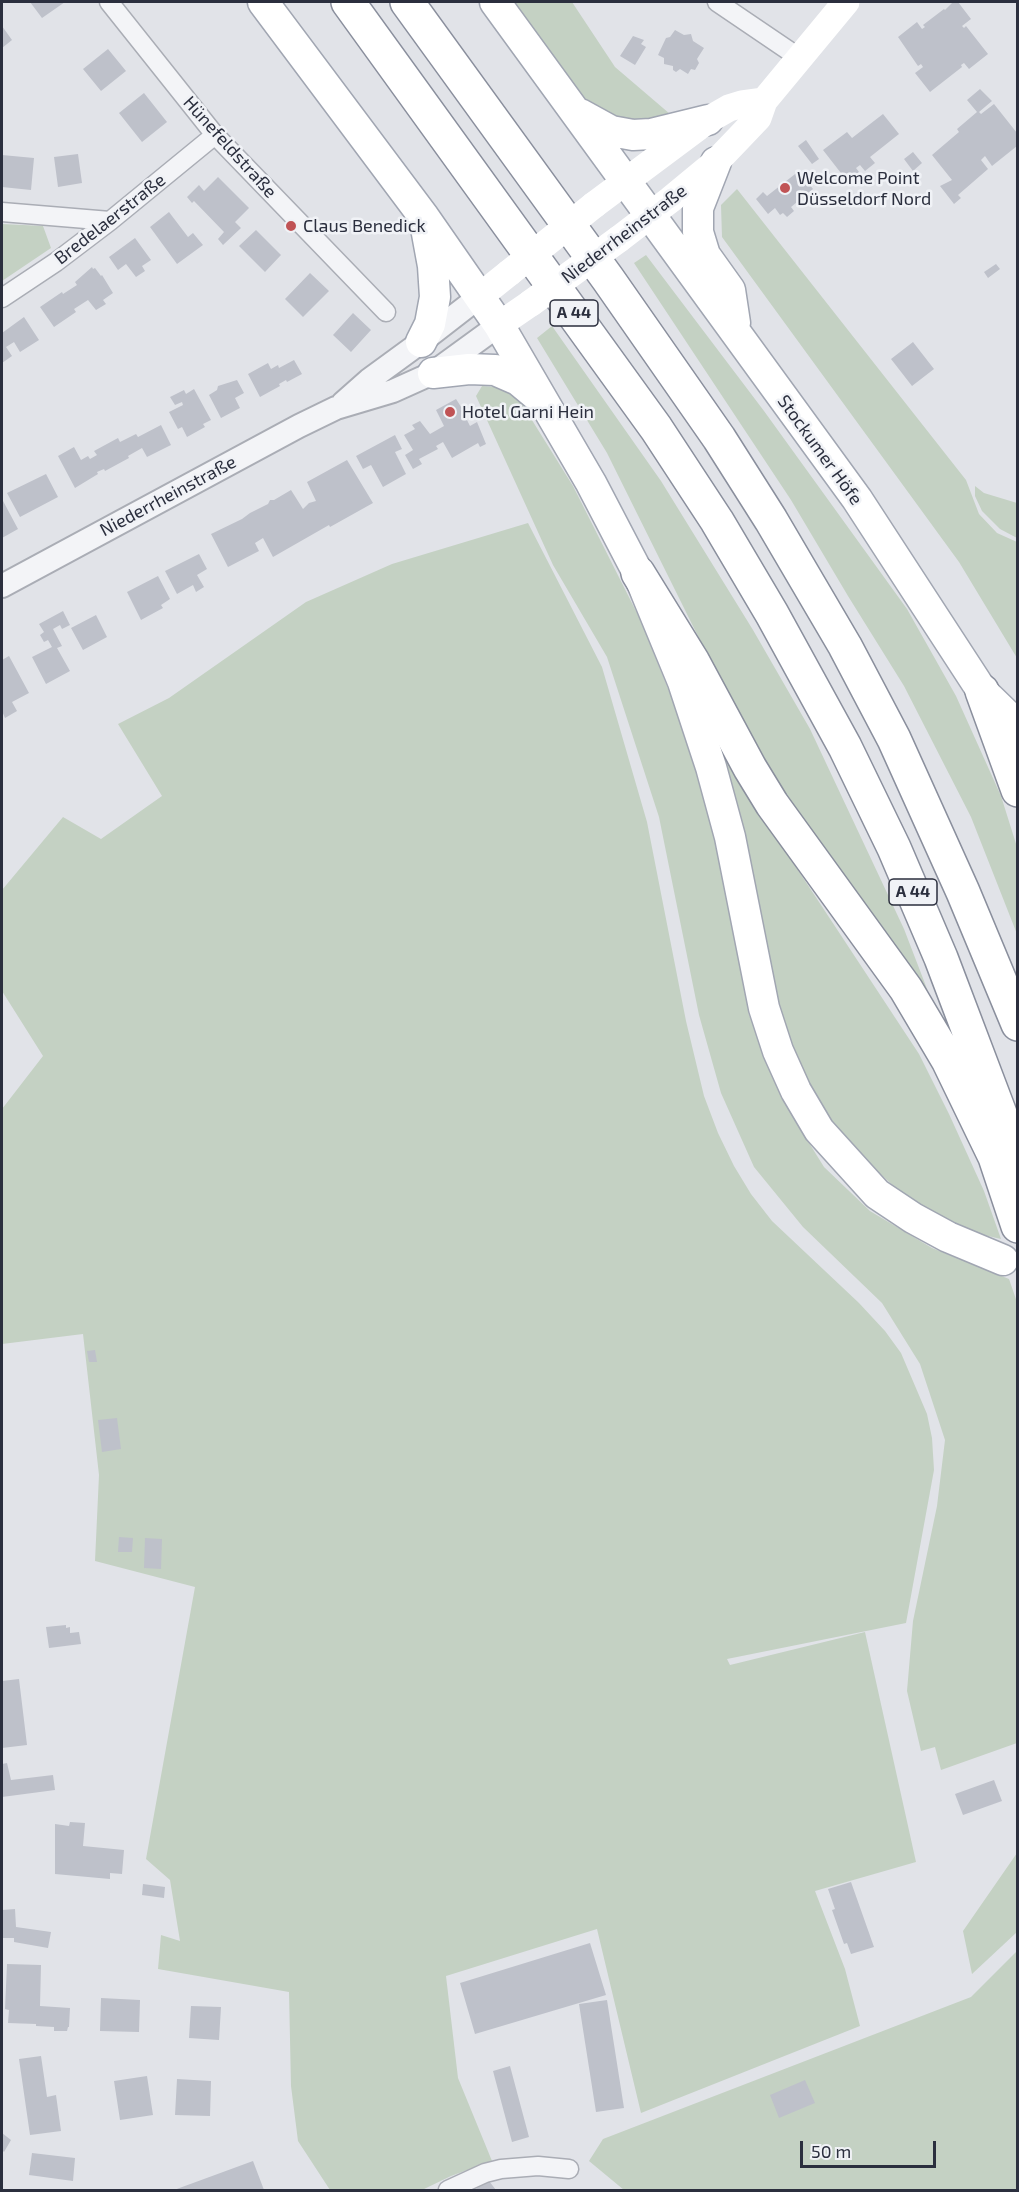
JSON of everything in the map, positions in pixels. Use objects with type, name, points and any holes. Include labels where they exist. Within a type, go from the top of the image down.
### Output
[{"type":"highway","name":"A 44","points":[[348,2],[656,428],[717,521],[772,614],[845,747],[894,848],[941,958],[1017,1161]]},
{"type":"highway","name":"A 44","points":[[407,2],[609,279],[719,438],[771,520],[845,646],[894,739],[963,892],[1017,1024]]},
{"type":"highway","points":[[638,573],[693,662],[772,804],[906,989],[948,1060],[995,1157],[1017,1226]]},
{"type":"highway","points":[[982,691],[1017,790]]},
{"type":"main road","points":[[263,2],[424,217],[499,325],[591,483],[638,573],[683,682],[711,767],[730,837],[764,1008],[778,1051],[796,1091],[819,1130],[877,1194],[913,1218],[948,1237],[1003,1260]]},
{"type":"main road","name":"Stockumer Höfe","points":[[495,2],[857,499],[982,691],[1017,726]]},
{"type":"main road","name":"Niederrheinstraße","points":[[499,325],[649,216],[716,162],[758,118],[764,101],[846,2]]},
{"type":"main road","name":"Niederrheinstraße","points":[[478,297],[594,205],[708,120],[729,108],[764,101]]},
{"type":"main road","points":[[575,111],[610,131],[633,135],[651,134],[708,120]]},
{"type":"main road","points":[[716,162],[699,208],[698,232],[705,255],[729,290],[738,338]]},
{"type":"main road","points":[[421,342],[430,324],[435,297],[432,253],[424,217]]},
{"type":"main road","points":[[433,374],[469,369],[495,370],[518,380],[544,402]]},
{"type":"street","name":"Hünefeldstraße","points":[[109,2],[215,135],[386,312]]},
{"type":"street","points":[[717,2],[801,59]]},
{"type":"street","name":"Bredelaerstraße","points":[[2,298],[56,262],[110,221],[215,135]]},
{"type":"street","points":[[2,212],[110,221]]},
{"type":"street","name":"Niederrheinstraße","points":[[336,408],[478,297]]},
{"type":"street","name":"Niederrheinstraße","points":[[2,586],[299,426],[336,408],[393,391],[433,374],[499,325]]},
{"type":"street","points":[[448,2190],[485,2173],[501,2169],[538,2166],[568,2169]]},
{"type":"green space","points":[[509,2],[572,2],[615,67],[670,114],[639,124],[594,114]]},
{"type":"green space","points":[[737,189],[966,480],[979,514],[997,533],[1017,542],[1017,658],[959,562],[722,237],[721,205]]},
{"type":"green space","points":[[2,224],[43,226],[51,248],[2,281]]},
{"type":"green space","points":[[646,255],[764,411],[907,609],[956,696],[1001,796],[1017,847],[1017,934],[971,817],[904,686],[791,500],[634,263]]},
{"type":"green space","points":[[552,326],[661,481],[753,630],[810,729],[904,929],[949,1046],[757,755],[607,453],[537,338]]},
{"type":"green space","points":[[482,386],[512,388],[573,486],[640,619],[687,736],[718,850],[749,1015],[793,1117],[824,1167],[870,1211],[932,1248],[1009,1279],[1018,1305],[1017,1743],[941,1770],[935,1747],[921,1751],[907,1691],[913,1621],[937,1506],[945,1440],[920,1364],[882,1303],[803,1227],[754,1167],[721,1093],[699,1015],[659,817],[607,657],[553,565],[476,396]]},
{"type":"green space","points":[[975,486],[984,493],[1017,503],[1017,538],[1000,529],[982,511],[975,496]]},
{"type":"green space","points":[[528,523],[602,667],[647,822],[686,1021],[704,1096],[718,1133],[751,1194],[772,1221],[859,1303],[885,1331],[901,1353],[927,1414],[932,1438],[934,1470],[906,1623],[727,1659],[730,1665],[865,1632],[916,1862],[815,1891],[845,1969],[860,2026],[641,2113],[597,1929],[446,1976],[458,2078],[492,2161],[451,2176],[422,2190],[330,2190],[298,2141],[291,2086],[289,1992],[158,1969],[161,1935],[180,1941],[170,1880],[146,1859],[195,1587],[95,1561],[99,1475],[83,1334],[2,1344],[2,1109],[43,1056],[2,991],[2,890],[63,817],[101,839],[162,796],[118,724],[169,698],[306,602],[392,564]]},
{"type":"green space","points":[[712,726],[769,826],[919,1054],[984,1191],[1001,1239],[971,1232],[909,1200],[856,1152],[824,1116],[792,1051],[767,966]]},
{"type":"green space","points":[[1017,1853],[1017,1932],[972,1974],[963,1931]]},
{"type":"green space","points":[[1017,1951],[1017,2190],[624,2190],[589,2161],[603,2139],[971,1997]]},
{"type":"building","points":[[30,2],[65,2],[42,18]]},
{"type":"building","points":[[953,2],[958,2],[971,19],[962,26],[964,28],[966,26],[988,54],[969,69],[964,63],[930,92],[915,73],[923,67],[921,64],[918,66],[898,37],[917,22],[922,29],[925,27],[923,25]]},
{"type":"building","points":[[2,26],[12,40],[2,48]]},
{"type":"building","points":[[675,30],[684,35],[691,34],[693,41],[704,48],[697,59],[699,63],[695,70],[691,69],[688,74],[680,69],[676,72],[673,66],[664,64],[664,58],[658,55],[666,38],[670,37]]},
{"type":"building","points":[[633,36],[644,40],[641,44],[646,47],[635,65],[620,56]]},
{"type":"building","points":[[108,49],[126,71],[101,91],[83,69]]},
{"type":"building","points":[[980,89],[992,101],[979,112],[981,114],[994,104],[1017,133],[1017,146],[992,166],[985,156],[981,160],[988,169],[958,195],[961,198],[954,204],[940,186],[952,180],[932,155],[959,132],[957,129],[977,112],[967,100]]},
{"type":"building","points":[[144,93],[167,122],[142,142],[119,113]]},
{"type":"building","points":[[883,114],[899,134],[870,157],[875,163],[865,171],[860,165],[856,168],[859,172],[851,178],[848,174],[844,177],[823,150],[847,132],[852,138]]},
{"type":"building","points":[[806,140],[819,159],[812,164],[798,146]]},
{"type":"building","points":[[913,152],[922,163],[913,171],[904,159]]},
{"type":"building","points":[[78,154],[82,183],[58,187],[54,157]]},
{"type":"building","points":[[2,155],[34,158],[31,190],[2,187]]},
{"type":"building","points":[[799,171],[812,182],[809,184],[813,189],[791,207],[794,211],[787,217],[783,213],[780,215],[775,208],[768,214],[756,199],[763,192],[767,196]]},
{"type":"building","points":[[218,177],[249,208],[235,222],[241,228],[223,245],[218,239],[224,232],[194,201],[192,203],[187,197],[199,185],[204,191]]},
{"type":"building","points":[[169,212],[188,237],[193,233],[203,245],[177,264],[150,227]]},
{"type":"building","points":[[256,230],[281,255],[265,272],[239,246]]},
{"type":"building","points":[[135,238],[151,260],[142,266],[145,271],[136,277],[126,264],[118,270],[109,257]]},
{"type":"building","points":[[996,264],[1000,269],[988,278],[984,272]]},
{"type":"building","points":[[92,267],[102,275],[113,293],[103,300],[106,304],[96,310],[88,300],[74,309],[76,312],[54,327],[40,307],[77,285],[75,282]]},
{"type":"building","points":[[310,273],[329,291],[303,317],[285,299]]},
{"type":"building","points":[[353,313],[371,330],[351,352],[333,335]]},
{"type":"building","points":[[24,317],[39,340],[20,352],[14,342],[6,347],[12,356],[2,363],[2,333]]},
{"type":"building","points":[[913,342],[934,369],[912,386],[891,359]]},
{"type":"building","points":[[294,360],[302,374],[287,382],[286,380],[260,397],[248,374],[268,363],[271,369],[278,365],[279,368]]},
{"type":"building","points":[[237,380],[244,393],[235,398],[240,408],[221,418],[209,395],[217,390],[218,386]]},
{"type":"building","points":[[194,389],[211,420],[203,424],[205,427],[187,437],[182,427],[178,429],[169,412],[183,405],[182,402],[175,405],[170,397],[184,390],[186,394]]},
{"type":"building","points":[[456,399],[470,426],[477,422],[486,444],[480,447],[478,443],[452,458],[443,442],[436,446],[438,449],[419,459],[422,464],[413,469],[405,455],[413,450],[404,435],[415,429],[412,425],[420,421],[430,434],[444,426],[436,410]]},
{"type":"building","points":[[161,425],[171,445],[147,457],[142,448],[105,471],[104,469],[97,472],[98,474],[75,488],[58,456],[74,447],[81,460],[88,456],[90,459],[97,455],[94,451],[118,438],[120,442],[136,434],[138,437]]},
{"type":"building","points":[[395,435],[402,449],[395,452],[406,474],[383,487],[371,465],[363,469],[356,456]]},
{"type":"building","points":[[347,460],[373,503],[273,557],[263,538],[255,543],[259,551],[228,567],[211,534],[291,490],[303,509],[309,503],[316,501],[307,482]]},
{"type":"building","points":[[46,474],[58,497],[20,517],[7,493]]},
{"type":"building","points":[[2,499],[18,529],[2,538]]},
{"type":"building","points":[[199,554],[207,569],[197,575],[204,587],[196,592],[193,585],[177,594],[165,571]]},
{"type":"building","points":[[158,576],[170,599],[161,605],[163,608],[141,620],[127,592]]},
{"type":"building","points":[[63,611],[70,625],[62,629],[60,625],[53,629],[62,646],[57,648],[70,671],[46,684],[32,657],[52,647],[48,640],[44,642],[40,635],[44,632],[39,624]]},
{"type":"building","points":[[96,615],[107,637],[83,650],[71,628]]},
{"type":"building","points":[[9,656],[29,693],[12,702],[17,711],[5,718],[2,711],[2,660]]},
{"type":"building","points":[[95,1350],[97,1362],[89,1362],[87,1351]]},
{"type":"building","points":[[117,1418],[121,1449],[102,1452],[98,1420]]},
{"type":"building","points":[[119,1537],[133,1538],[132,1552],[118,1552]]},
{"type":"building","points":[[145,1538],[162,1539],[161,1569],[144,1568]]},
{"type":"building","points":[[66,1625],[66,1628],[70,1627],[70,1633],[79,1632],[81,1644],[49,1648],[46,1627]]},
{"type":"building","points":[[19,1679],[27,1745],[2,1748],[2,1681]]},
{"type":"building","points":[[7,1763],[11,1780],[53,1775],[55,1790],[2,1797],[2,1764]]},
{"type":"building","points":[[994,1780],[1002,1801],[963,1815],[955,1794]]},
{"type":"building","points":[[70,1822],[85,1823],[83,1846],[124,1850],[122,1874],[110,1873],[110,1879],[55,1874],[55,1824],[69,1826]]},
{"type":"building","points":[[851,1882],[874,1947],[851,1954],[847,1943],[844,1944],[832,1910],[835,1909],[828,1889]]},
{"type":"building","points":[[143,1884],[165,1887],[164,1898],[142,1895]]},
{"type":"building","points":[[15,1909],[16,1927],[51,1932],[48,1948],[14,1942],[14,1938],[2,1938],[2,1910]]},
{"type":"building","points":[[590,1943],[606,1995],[475,2034],[460,1983]]},
{"type":"building","points":[[7,1964],[41,1965],[40,2006],[70,2008],[67,2031],[54,2031],[54,2027],[36,2026],[36,2024],[8,2023],[9,2010],[5,2009]]},
{"type":"building","points":[[101,1998],[140,2000],[139,2032],[100,2031]]},
{"type":"building","points":[[607,2000],[624,2108],[596,2112],[579,2004]]},
{"type":"building","points":[[191,2006],[221,2007],[219,2040],[189,2038]]},
{"type":"building","points":[[41,2056],[47,2097],[56,2095],[61,2131],[30,2135],[19,2059]]},
{"type":"building","points":[[510,2066],[529,2137],[512,2142],[493,2071]]},
{"type":"building","points":[[147,2076],[153,2115],[120,2120],[114,2081]]},
{"type":"building","points":[[177,2079],[211,2081],[210,2116],[175,2115]]},
{"type":"building","points":[[805,2080],[815,2103],[779,2118],[770,2095]]},
{"type":"building","points":[[2,2133],[11,2140],[4,2152],[2,2150]]},
{"type":"building","points":[[32,2153],[75,2158],[73,2181],[29,2175]]},
{"type":"building","points":[[253,2161],[264,2190],[174,2190]]},
{"type":"building","points":[[489,2181],[496,2190],[474,2190]]},
{"type":"place","name":"Welcome Point Düsseldorf Nord","points":[[785,188]]},
{"type":"place","name":"Claus Benedick","points":[[291,226]]},
{"type":"place","name":"Hotel Garni Hein","points":[[450,412]]}]
